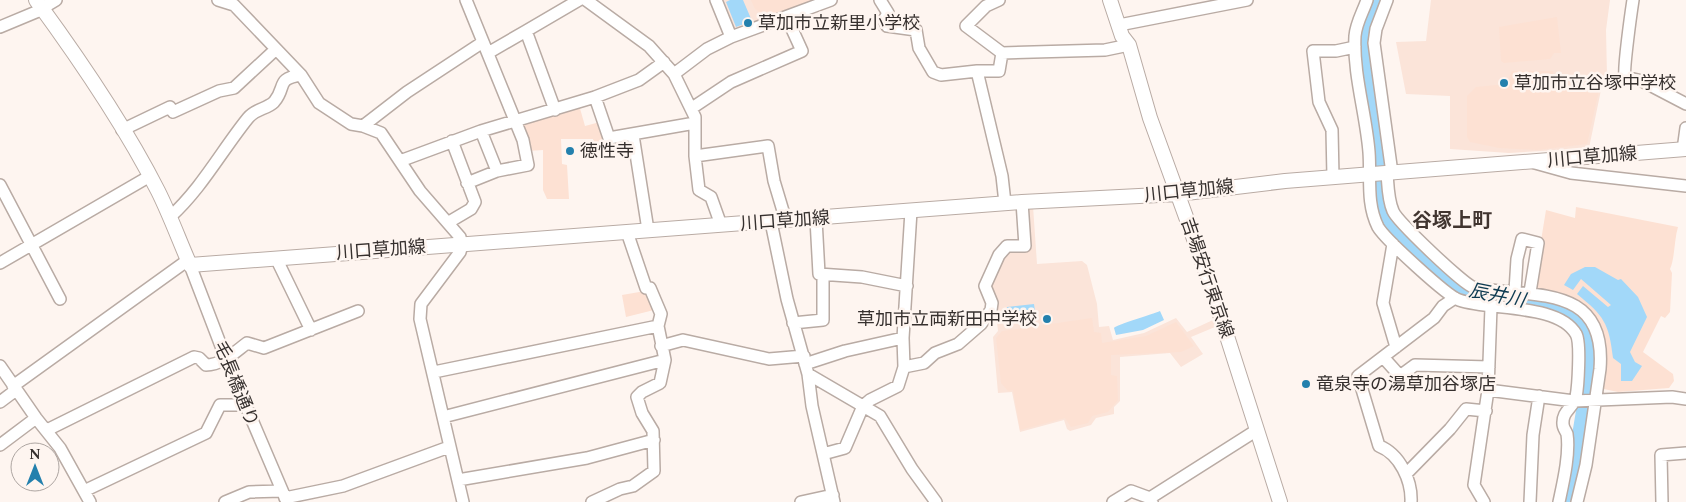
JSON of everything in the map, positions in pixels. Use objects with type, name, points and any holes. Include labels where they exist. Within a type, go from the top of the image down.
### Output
[{"type":"main road","name":"吉場安行東京線","points":[[1110,0],[1122,36],[1129,45],[1150,118],[1210,283],[1280,502]]},
{"type":"main road","points":[[39,4],[150,176],[189,263]]},
{"type":"main road","name":"川口草加線","points":[[189,263],[816,219],[1005,203],[1178,194],[1334,177],[1684,150]]},
{"type":"street","points":[[0,27],[39,4],[56,0]]},
{"type":"street","points":[[218,0],[234,5],[301,75],[319,103],[351,124],[363,126],[381,133],[420,191],[449,222],[460,237],[462,245],[460,252],[421,304],[420,319],[434,372],[449,447],[463,502]]},
{"type":"street","points":[[466,0],[476,20],[483,42],[523,140],[528,165],[497,171],[467,183]]},
{"type":"street","points":[[488,53],[579,0]]},
{"type":"street","points":[[586,0],[649,46],[674,74],[692,108],[696,123],[695,156],[699,190],[710,197],[721,225]]},
{"type":"street","points":[[716,0],[731,37]]},
{"type":"street","points":[[674,74],[707,49],[731,37],[787,18],[831,0]]},
{"type":"street","points":[[880,0],[888,13],[884,20],[887,26],[916,30],[919,48],[933,72],[941,75],[977,71],[999,72],[1002,53]]},
{"type":"street","points":[[999,0],[980,5],[966,26],[1002,53],[1105,50],[1129,45]]},
{"type":"street","points":[[1119,25],[1247,0]]},
{"type":"street","points":[[1367,0],[1356,26],[1355,47],[1370,153],[1370,203],[1379,228],[1393,244],[1455,298],[1490,307],[1559,318],[1577,336],[1579,359],[1576,401],[1565,412],[1563,425],[1567,434],[1564,479],[1559,502]]},
{"type":"street","points":[[1387,0],[1374,43],[1393,213],[1456,275],[1471,287],[1534,293],[1567,301],[1582,311],[1595,329],[1601,353],[1593,400],[1586,465],[1578,502]]},
{"type":"street","points":[[1632,0],[1627,57],[1624,70],[1625,77],[1642,81],[1686,104]]},
{"type":"street","points":[[692,108],[731,82],[802,51],[787,18]]},
{"type":"street","points":[[526,32],[556,110]]},
{"type":"street","points":[[363,126],[406,92],[483,42]]},
{"type":"street","points":[[1334,177],[1332,130],[1320,102],[1313,51],[1336,51],[1355,47]]},
{"type":"street","points":[[122,130],[170,107],[173,112],[219,91],[234,88],[275,50]]},
{"type":"street","points":[[400,161],[514,120],[556,110],[595,97],[639,80],[664,62]]},
{"type":"street","points":[[977,71],[1002,176],[1005,203]]},
{"type":"street","points":[[170,217],[191,196],[253,113],[270,105],[275,100],[282,82],[286,78],[301,75]]},
{"type":"street","points":[[595,97],[609,138],[696,123]]},
{"type":"street","points":[[1684,150],[1686,128]]},
{"type":"street","points":[[481,131],[497,171]]},
{"type":"street","points":[[633,135],[648,230]]},
{"type":"street","points":[[449,222],[472,209],[475,202],[452,141]]},
{"type":"street","points":[[695,156],[768,146],[774,181],[786,221]]},
{"type":"street","points":[[1533,162],[1571,174],[1686,186]]},
{"type":"street","points":[[0,263],[150,176]]},
{"type":"street","points":[[0,185],[60,299]]},
{"type":"street","points":[[904,367],[924,363],[934,353],[958,344],[987,317],[992,310],[992,303],[985,286],[999,256],[1008,246],[1025,246],[1022,202]]},
{"type":"street","points":[[823,454],[845,448],[863,406],[870,400],[898,386],[904,367],[911,211]]},
{"type":"street","points":[[816,219],[819,274],[823,276],[862,277],[907,286]]},
{"type":"street","points":[[771,222],[793,323],[806,365],[833,498],[801,502]]},
{"type":"street","points":[[592,502],[620,489],[633,486],[654,471],[653,431],[638,404],[637,396],[660,383],[665,360],[658,326],[662,314],[660,306],[650,288],[646,288],[627,232]]},
{"type":"street","points":[[1515,291],[1517,259],[1522,239],[1538,243],[1534,293],[1536,313]]},
{"type":"street","points":[[1393,244],[1383,302],[1396,347]]},
{"type":"street","points":[[276,258],[311,330]]},
{"type":"street","points":[[0,402],[15,388],[189,263]]},
{"type":"street","name":"毛長橋通り","points":[[189,263],[244,405],[284,497]]},
{"type":"street","points":[[793,323],[823,320],[823,276]]},
{"type":"street","points":[[1412,502],[1406,474],[1387,449],[1380,446],[1358,376],[1434,318],[1443,306],[1455,298]]},
{"type":"street","points":[[1484,502],[1474,485],[1488,390],[1490,307]]},
{"type":"street","points":[[47,430],[194,357],[199,358],[206,365],[226,359],[247,343],[264,348],[358,310]]},
{"type":"street","points":[[434,372],[658,326]]},
{"type":"street","points":[[806,365],[845,350],[904,338]]},
{"type":"street","points":[[661,346],[682,340],[806,365],[880,416],[912,469],[936,502]]},
{"type":"street","points":[[1383,357],[1400,376],[1415,365],[1488,367]]},
{"type":"street","points":[[443,418],[665,360]]},
{"type":"street","points":[[0,366],[36,418],[60,448],[90,502]]},
{"type":"street","points":[[1488,390],[1576,401],[1672,397],[1686,399]]},
{"type":"street","points":[[1530,502],[1533,435],[1539,396]]},
{"type":"street","points":[[84,491],[206,433],[220,405],[244,405]]},
{"type":"street","points":[[1406,474],[1450,429],[1466,409],[1486,411]]},
{"type":"street","points":[[0,445],[36,418]]},
{"type":"street","points":[[1113,502],[1130,491],[1151,500],[1257,430]]},
{"type":"street","points":[[458,480],[587,458],[654,440]]},
{"type":"street","points":[[225,502],[249,492],[284,497],[343,486],[449,447]]},
{"type":"street","points":[[1662,502],[1661,455],[1686,453]]},
{"type":"shaded area","name":"草加市立新里小学校","points":[[719,0],[826,0],[736,35]]},
{"type":"shaded area","points":[[751,0],[815,0],[769,18],[755,9]]},
{"type":"shaded area","name":"草加市立谷塚中学校","points":[[1431,0],[1610,0],[1606,30],[1607,76],[1601,90],[1589,148],[1509,153],[1450,149],[1450,96],[1406,94],[1396,42],[1426,41]]},
{"type":"shaded area","points":[[1557,17],[1561,53],[1554,53],[1550,59],[1504,63],[1501,61],[1499,27]]},
{"type":"shaded area","points":[[1512,71],[1553,71],[1554,86],[1558,90],[1595,88],[1599,90],[1587,144],[1537,150],[1499,148],[1470,142],[1467,137],[1467,96],[1476,87],[1506,84]]},
{"type":"shaded area","points":[[579,105],[585,126],[600,122],[606,142],[593,142],[593,139],[561,139],[562,164],[567,165],[569,199],[547,199],[543,190],[543,150],[528,151],[518,121]]},
{"type":"shaded area","name":"草加市立両新田中学校","points":[[1033,206],[1037,264],[1082,261],[1087,265],[1097,304],[1099,327],[1109,326],[1113,340],[1144,333],[1176,318],[1187,332],[1213,320],[1215,327],[1191,337],[1203,354],[1181,367],[1170,353],[1120,357],[1120,401],[1114,407],[1114,414],[1096,418],[1091,425],[1070,431],[1067,429],[1064,420],[1020,432],[1012,392],[998,393],[993,337],[998,331],[995,304],[987,285],[1005,250],[1027,248],[1025,207]]},
{"type":"shaded area","points":[[1576,207],[1678,227],[1670,269],[1672,273],[1670,312],[1665,318],[1661,316],[1643,352],[1673,374],[1674,381],[1669,388],[1618,392],[1599,388],[1595,323],[1533,290],[1546,210],[1575,218]]},
{"type":"shaded area","points":[[645,291],[658,309],[626,317],[622,295]]},
{"type":"shaded area","points":[[1092,318],[1094,332],[1101,333],[1102,343],[1146,336],[1176,322],[1194,346],[1181,352],[1111,355],[1111,375],[1117,376],[1118,400],[1108,412],[1092,416],[1088,423],[1071,427],[1065,418],[1020,430],[1013,390],[1008,391],[1001,383],[996,338],[1002,331]]},
{"type":"water","points":[[730,0],[743,0],[752,21],[736,27],[726,2]]},
{"type":"water","points":[[1585,267],[1595,267],[1618,280],[1621,279],[1638,297],[1647,317],[1630,352],[1635,362],[1642,366],[1632,381],[1621,381],[1621,364],[1613,358],[1604,321],[1577,294],[1583,286],[1608,307],[1611,305],[1581,279],[1573,290],[1564,285],[1571,274]]},
{"type":"water","points":[[1034,304],[1036,318],[1009,321],[1007,307]]},
{"type":"water","points":[[1160,311],[1164,320],[1143,330],[1116,335],[1114,328]]},
{"type":"waterway","name":"辰井川","points":[[1377,0],[1364,38],[1377,145],[1381,208],[1389,225],[1458,287],[1468,293],[1555,306],[1573,315],[1588,333],[1592,352],[1568,502]]},
{"type":"place","name":"草加市立新里小学校","points":[[748,23]]},
{"type":"place","name":"草加市立谷塚中学校","points":[[1504,83]]},
{"type":"place","name":"徳性寺","points":[[570,151]]},
{"type":"place","name":"草加市立両新田中学校","points":[[1047,319]]},
{"type":"place","name":"竜泉寺の湯草加谷塚店","points":[[1306,384]]},
{"type":"district","name":"谷塚上町","points":[[1452,221]]}]
